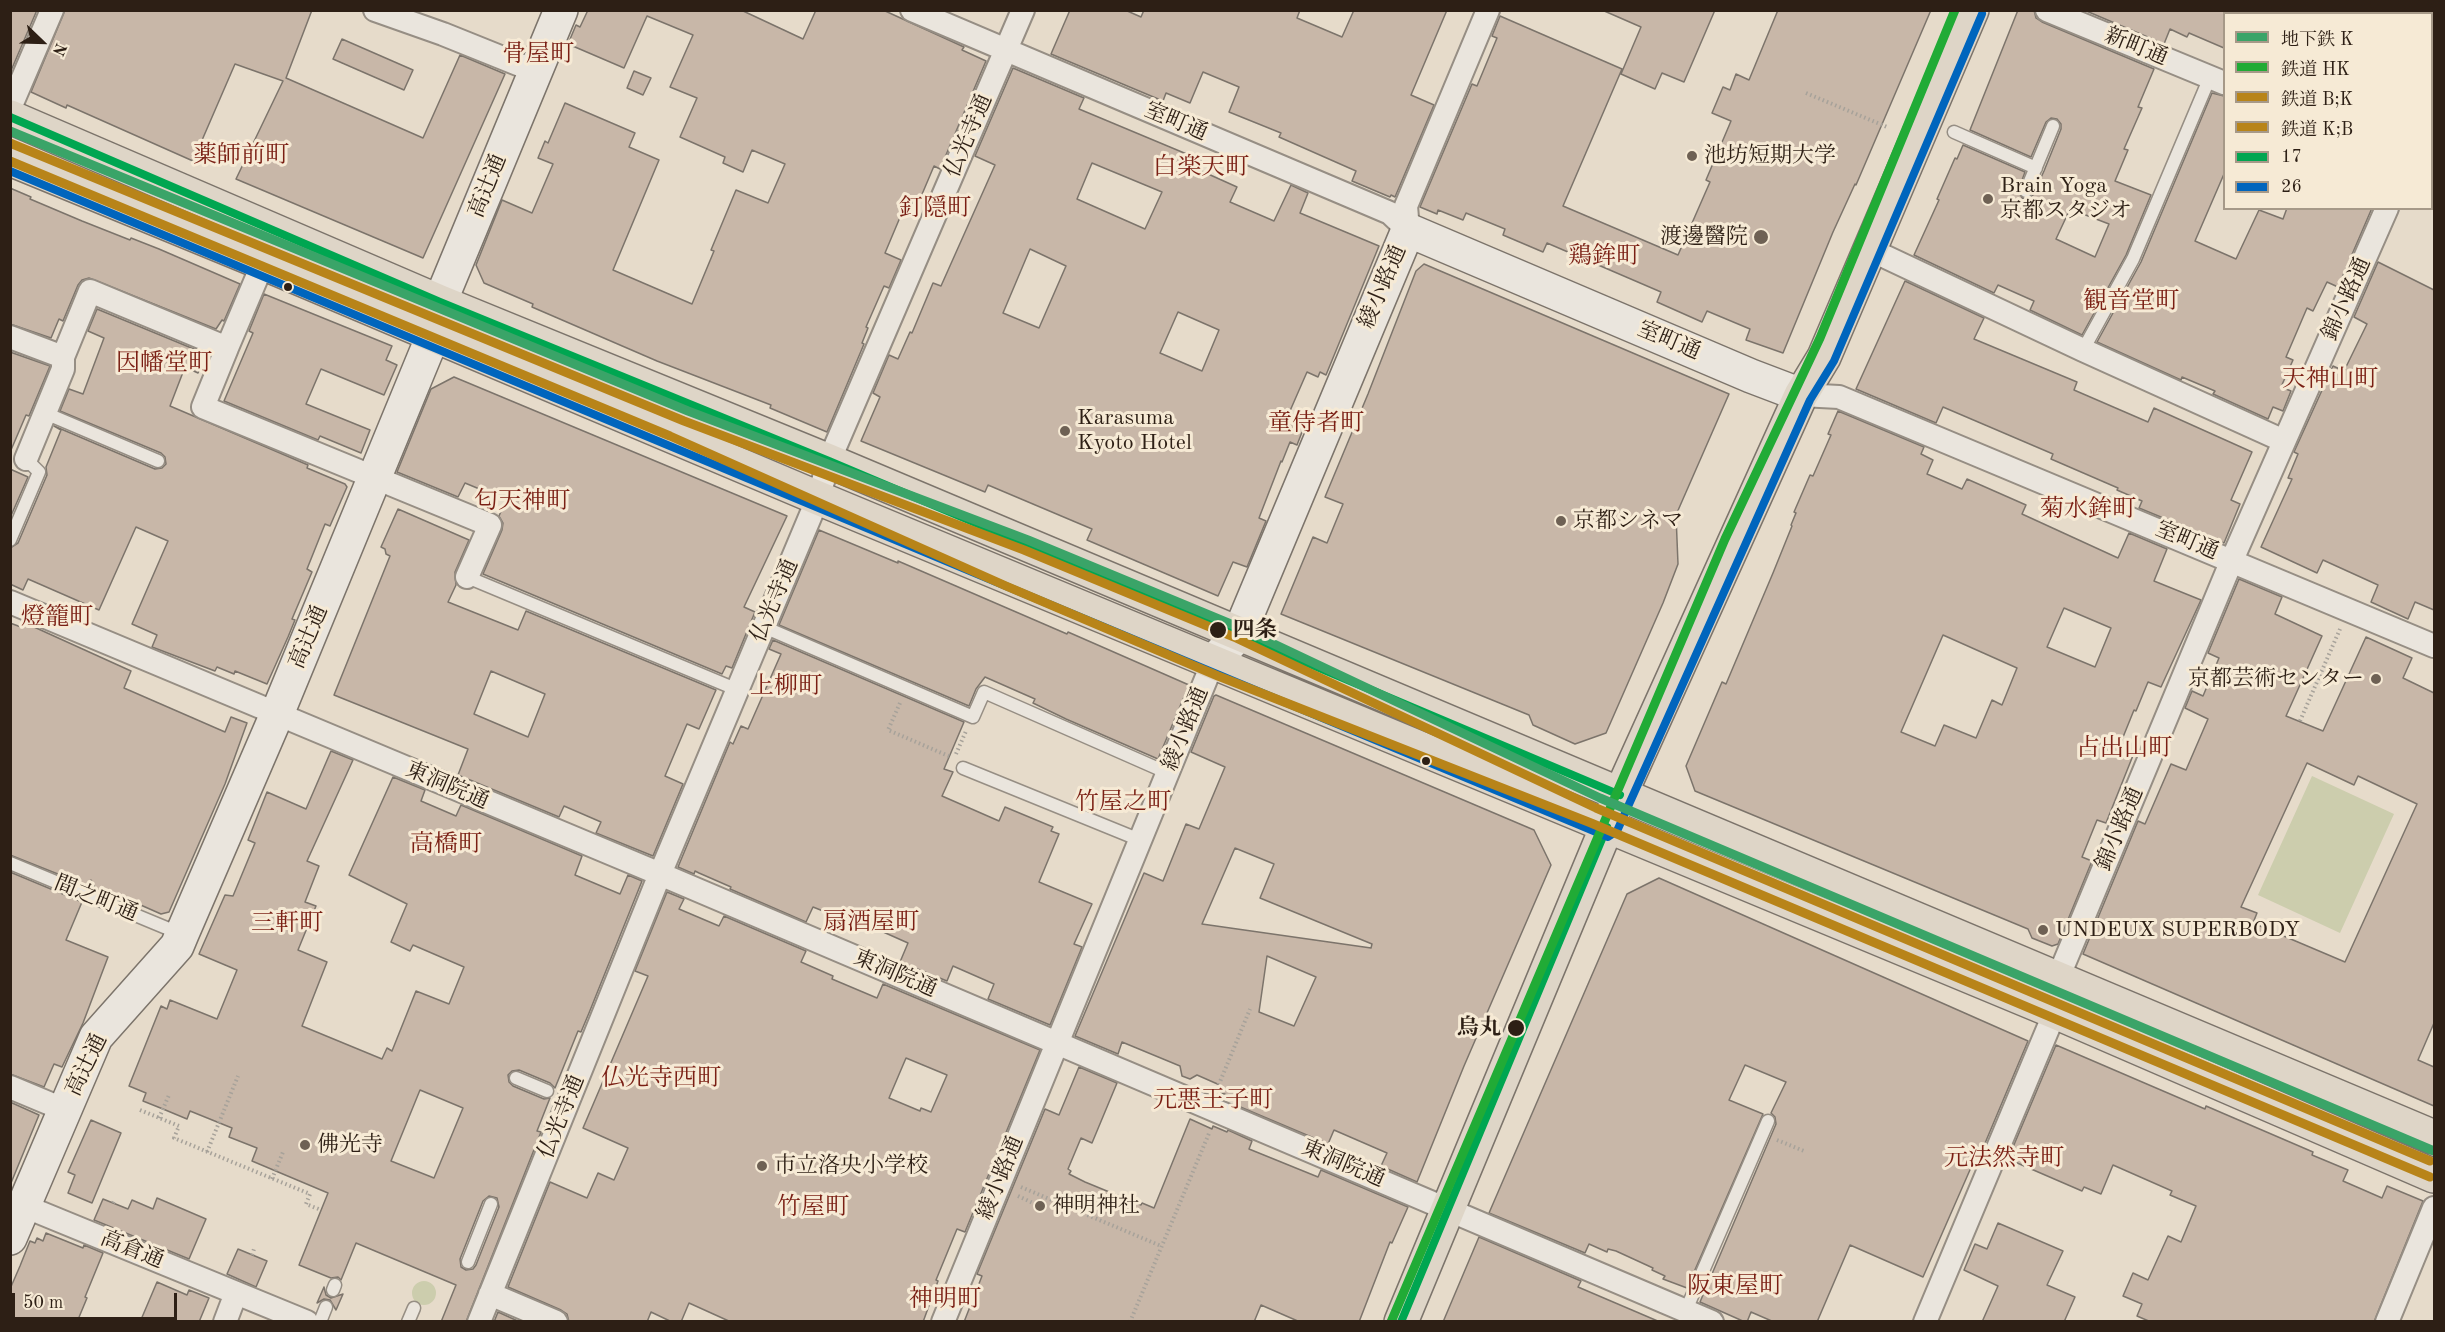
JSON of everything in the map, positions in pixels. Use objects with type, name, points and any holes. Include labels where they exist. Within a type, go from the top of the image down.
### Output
[{"type":"main road","points":[[1401,1322],[1620,795],[1801,395],[1824,357],[1972,10]]},
{"type":"main road","points":[[10,117],[441,302],[829,461],[2434,1137]]},
{"type":"main road","points":[[10,159],[263,263],[818,498],[2055,1012],[2434,1176]]},
{"type":"street","points":[[10,108],[52,10]]},
{"type":"street","points":[[375,10],[535,71]]},
{"type":"street","name":"高辻通","points":[[10,1238],[96,1037],[177,946],[277,714],[433,336],[441,302],[561,10]]},
{"type":"street","name":"室町通","points":[[912,10],[1389,213],[1408,230],[1751,376],[1801,395],[1839,397],[2434,646]]},
{"type":"street","name":"仏光寺通","points":[[479,1322],[491,1280],[556,1095],[660,874],[818,498],[829,461],[1023,10]]},
{"type":"street","name":"綾小路通","points":[[943,1322],[1213,662],[1239,634],[1408,230],[1406,206],[1488,10]]},
{"type":"street","name":"新町通","points":[[2047,10],[2217,80]]},
{"type":"street","name":"錦小路通","points":[[1925,1322],[2055,1012],[2058,978],[2232,560],[2386,210]]},
{"type":"street","points":[[1871,250],[2284,441]]},
{"type":"street","points":[[263,263],[203,407],[490,525],[467,577]]},
{"type":"street","points":[[26,459],[63,369],[63,357],[90,291],[227,348]]},
{"type":"street","points":[[10,337],[63,357]]},
{"type":"street","name":"東洞院通","points":[[10,602],[660,874],[1712,1322]]},
{"type":"street","points":[[10,1087],[65,1110]]},
{"type":"street","name":"高倉通","points":[[24,1206],[307,1322]]},
{"type":"street","points":[[2387,1322],[2434,1208]]},
{"type":"street","points":[[491,1280],[556,1322]]},
{"type":"street","points":[[225,1322],[236,1293]]},
{"type":"lane","points":[[2083,350],[2133,259],[2217,80]]},
{"type":"lane","points":[[2026,191],[2053,126]]},
{"type":"lane","points":[[1954,132],[2036,168]]},
{"type":"lane","points":[[45,413],[158,461]]},
{"type":"lane","points":[[10,540],[39,472],[26,459]]},
{"type":"lane","points":[[467,577],[738,690]]},
{"type":"lane","points":[[764,627],[973,717],[984,692],[1167,772]]},
{"type":"lane","points":[[963,768],[1140,840]]},
{"type":"lane","name":"間之町通","points":[[10,863],[182,934]]},
{"type":"lane","points":[[516,1078],[556,1095]]},
{"type":"lane","points":[[1686,1310],[1768,1121]]},
{"type":"lane","points":[[467,1261],[492,1204]]},
{"type":"lane","points":[[320,1322],[326,1307]]},
{"type":"lane","points":[[408,1322],[414,1308]]},
{"type":"path","points":[[1806,93],[1887,127]]},
{"type":"path","points":[[2300,721],[2349,609]]},
{"type":"path","points":[[907,689],[888,730],[954,758],[973,717]]},
{"type":"path","points":[[1130,1322],[1250,1009]]},
{"type":"path","points":[[207,1152],[238,1076]]},
{"type":"path","points":[[159,1118],[169,1095]]},
{"type":"path","points":[[140,1110],[179,1126],[174,1138],[310,1194],[306,1204],[321,1210]]},
{"type":"path","points":[[1763,1133],[1804,1151]]},
{"type":"path","points":[[272,1179],[283,1152]]},
{"type":"path","points":[[1001,1178],[1161,1246]]},
{"type":"path","points":[[252,1255],[254,1250]]},
{"type":"green space","points":[[2312,776],[2394,814],[2340,933],[2258,895]]},
{"type":"green space","points":[[424,1281],[429,1282],[435,1288],[435,1298],[429,1304],[424,1305],[419,1304],[413,1298],[412,1293],[413,1288],[419,1282]]},
{"type":"building","points":[[10,10],[37,10],[10,73]]},
{"type":"building","points":[[65,10],[312,10],[286,78],[423,138],[460,55],[505,74],[423,258],[236,179],[283,81],[235,64],[193,161],[67,105],[66,108],[31,92]]},
{"type":"building","points":[[588,10],[741,10],[803,39],[816,10],[883,10],[964,47],[962,50],[986,61],[940,169],[934,166],[920,199],[915,196],[906,217],[901,215],[885,253],[901,260],[889,288],[884,286],[866,327],[868,328],[862,343],[864,344],[827,432],[770,408],[771,405],[657,361],[532,307],[533,304],[484,283],[476,265],[502,200],[532,213],[553,164],[538,158],[545,141],[548,143],[565,103],[635,133],[629,147],[659,160],[613,270],[692,304],[736,190],[768,203],[785,164],[752,150],[743,172],[723,163],[725,157],[680,137],[697,98],[670,87],[693,35],[647,16],[624,68],[568,44],[576,25],[580,27]]},
{"type":"building","points":[[1070,10],[1125,10],[1141,17],[1144,10],[1300,10],[1297,18],[1342,37],[1354,10],[1447,10],[1411,95],[1434,105],[1395,197],[1391,195],[1390,197],[1352,181],[1356,171],[1279,137],[1281,133],[1229,112],[1239,87],[1203,72],[1190,103],[1166,93],[1163,101],[1051,54]]},
{"type":"building","points":[[1602,10],[1715,10],[1684,82],[1662,73],[1655,89],[1621,74],[1641,27]]},
{"type":"building","points":[[1778,10],[1931,10],[1856,185],[1833,232],[1783,353],[1746,340],[1750,329],[1707,311],[1702,322],[1657,302],[1661,292],[1547,243],[1543,252],[1503,235],[1505,229],[1466,213],[1463,220],[1438,210],[1437,214],[1420,207],[1472,84],[1477,86],[1497,38],[1492,36],[1500,16],[1622,69],[1563,206],[1678,255],[1710,182],[1706,180],[1731,121],[1712,113],[1723,87],[1730,90],[1736,74],[1749,80]]},
{"type":"building","points":[[2018,10],[2034,10],[2036,18],[2042,22],[2154,69],[2138,107],[2142,108],[2124,149],[2128,150],[2115,181],[2151,195],[2126,255],[2082,335],[2030,310],[2034,301],[1998,285],[1994,293],[1914,255],[1955,158],[1957,159],[1963,145],[2025,172],[2018,191],[2023,199],[2028,199],[2033,195],[2044,171],[2061,124],[2057,119],[2051,118],[2046,122],[2031,157],[1970,130]],"holes":[[[2070,209],[2109,224],[2095,257],[2056,239]]]},
{"type":"building","points":[[2084,10],[2224,10],[2223,48],[2189,33],[2187,37],[2170,29],[2164,44]]},
{"type":"building","points":[[342,39],[413,70],[404,90],[333,59]]},
{"type":"building","points":[[1013,68],[1084,98],[1079,109],[1201,160],[1197,169],[1237,187],[1230,202],[1274,221],[1291,185],[1308,193],[1300,213],[1379,246],[1326,375],[1320,372],[1318,377],[1307,372],[1286,420],[1304,427],[1297,445],[1290,442],[1281,461],[1259,518],[1266,521],[1247,567],[1233,562],[1218,596],[1087,540],[1092,529],[988,485],[985,492],[861,441],[880,397],[873,393],[889,355],[898,359],[910,332],[912,333],[933,283],[941,286],[995,165],[975,156]],"holes":[[[1092,163],[1162,192],[1145,229],[1077,199]],[[1030,249],[1066,266],[1039,328],[1003,313]],[[1178,312],[1219,330],[1202,371],[1160,353]]]},
{"type":"building","points":[[634,71],[651,78],[643,95],[627,88]]},
{"type":"building","points":[[2212,93],[2223,96],[2223,176],[2195,241],[2236,259],[2259,210],[2283,219],[2286,210],[2371,210],[2338,287],[2327,282],[2313,311],[2307,308],[2286,357],[2293,360],[2281,387],[2291,391],[2283,411],[2273,407],[2268,419],[2213,394],[2215,391],[2182,377],[2181,380],[2097,342],[2141,262]]},
{"type":"building","points":[[10,188],[82,221],[159,249],[240,284],[224,321],[222,320],[216,329],[89,278],[82,280],[78,285],[63,321],[59,319],[51,338],[10,324]]},
{"type":"building","points":[[2378,262],[2434,290],[2434,610],[2415,602],[2408,619],[2371,602],[2378,585],[2323,560],[2317,573],[2261,547],[2292,479],[2288,478],[2298,454],[2294,452],[2333,366],[2344,371],[2367,324],[2354,317]]},
{"type":"building","points":[[1424,264],[1729,394],[1676,515],[1678,564],[1606,733],[1575,744],[1533,725],[1529,715],[1281,614],[1313,537],[1327,543],[1343,504],[1325,497],[1416,271]]},
{"type":"building","points":[[1905,281],[1984,318],[1974,339],[2077,382],[2074,390],[2148,422],[2154,408],[2252,452],[2231,500],[2240,504],[2224,543],[2139,508],[2142,501],[2051,459],[2053,454],[1943,407],[1936,423],[1856,389]]},
{"type":"building","points":[[264,294],[392,346],[386,360],[397,365],[384,395],[321,369],[306,404],[370,430],[361,453],[320,436],[318,440],[224,401],[253,333],[249,331]]},
{"type":"building","points":[[97,309],[206,354],[198,373],[185,367],[170,406],[308,465],[307,468],[345,484],[347,487],[330,526],[325,524],[307,569],[312,572],[292,619],[295,620],[267,684],[235,671],[234,674],[217,667],[215,671],[152,647],[157,635],[132,624],[168,541],[136,527],[99,610],[28,579],[23,590],[10,584],[10,548],[18,543],[47,475],[46,467],[61,430],[54,426],[155,469],[162,468],[166,464],[165,457],[161,453],[60,411],[69,389],[83,394],[104,338],[88,331]]},
{"type":"building","points":[[10,352],[50,366],[29,416],[26,415],[11,450]]},
{"type":"building","points":[[454,377],[787,516],[744,607],[755,612],[732,668],[726,666],[722,674],[483,574],[502,530],[503,523],[499,516],[506,500],[465,483],[458,497],[397,472],[431,389]]},
{"type":"building","points":[[1838,411],[1924,447],[1921,454],[1933,460],[1927,474],[1962,489],[1967,479],[2026,505],[2022,514],[2118,558],[2129,533],[2167,549],[2154,581],[2201,600],[2161,687],[2148,682],[2136,711],[2134,710],[2119,747],[2134,753],[2106,823],[2097,820],[2082,857],[2092,861],[2058,944],[2052,946],[2032,938],[2028,929],[1695,791],[1686,766],[1722,682],[1726,684],[1792,526],[1796,513],[1794,512],[1831,435],[1828,434]],"holes":[[[2064,608],[2111,628],[2095,667],[2047,647]],[[1943,635],[2017,668],[2002,705],[1992,700],[1976,738],[1944,725],[1935,746],[1901,732]]]},
{"type":"building","points":[[10,469],[28,477],[10,518]]},
{"type":"building","points":[[398,509],[469,540],[455,572],[456,585],[448,602],[518,630],[526,611],[716,690],[699,729],[687,724],[665,776],[683,784],[653,856],[596,833],[601,822],[564,806],[559,817],[458,775],[468,749],[334,695],[390,556],[381,547]],"holes":[[[491,671],[545,694],[528,737],[474,714]]]},
{"type":"building","points":[[819,530],[898,563],[898,561],[1067,634],[1068,632],[1189,685],[1158,759],[1066,719],[1033,703],[1035,699],[985,677],[976,689],[969,706],[779,625]]},
{"type":"building","points":[[2239,579],[2282,597],[2275,614],[2322,636],[2286,716],[2323,731],[2366,637],[2412,658],[2403,678],[2434,693],[2434,1023],[2418,1060],[2434,1067],[2434,1106],[2083,954],[2138,821],[2145,824],[2171,764],[2186,770],[2208,719],[2185,708],[2192,691],[2203,696],[2219,658],[2208,653]],"holes":[[[2307,763],[2354,785],[2358,776],[2417,804],[2345,962],[2253,923],[2257,913],[2241,907]]]},
{"type":"building","points":[[23,622],[131,671],[124,688],[225,732],[231,717],[247,723],[225,784],[169,912],[161,914],[109,891],[108,893],[96,889],[91,880],[88,886],[10,855],[10,623],[21,627]]},
{"type":"building","points":[[773,640],[964,722],[944,769],[953,772],[942,796],[999,821],[1005,807],[1053,827],[1051,831],[1059,834],[1039,882],[1092,904],[1074,944],[1082,947],[1050,1025],[988,999],[994,984],[953,966],[947,981],[900,962],[908,943],[872,927],[871,930],[813,907],[806,922],[695,871],[694,874],[678,867],[730,742],[733,744],[741,726],[748,729],[781,654],[769,649]]},
{"type":"building","points":[[1214,696],[1534,830],[1551,865],[1464,1066],[1417,1182],[1381,1166],[1387,1153],[1334,1130],[1328,1144],[1238,1106],[1240,1101],[1220,1092],[1222,1086],[1197,1075],[1190,1079],[1182,1076],[1180,1066],[1122,1042],[1118,1054],[1075,1036],[1144,873],[1163,881],[1186,824],[1199,829],[1225,767],[1191,752]],"holes":[[[1235,848],[1274,864],[1260,898],[1372,944],[1371,948],[1202,924]],[[1267,956],[1316,977],[1294,1026],[1259,1012]]]},
{"type":"building","points":[[331,751],[353,760],[307,861],[319,866],[305,902],[316,906],[298,950],[327,962],[302,1026],[382,1059],[387,1048],[392,1051],[416,991],[449,1004],[464,967],[413,945],[410,951],[391,942],[407,904],[349,875],[393,777],[425,790],[421,801],[456,816],[461,805],[582,856],[575,875],[620,894],[628,875],[642,881],[589,1013],[581,1032],[578,1031],[555,1088],[550,1083],[519,1070],[512,1071],[508,1075],[509,1082],[513,1086],[544,1099],[550,1098],[537,1131],[541,1132],[466,1322],[441,1322],[456,1285],[356,1243],[341,1280],[338,1277],[331,1278],[299,1265],[328,1193],[252,1161],[257,1148],[229,1137],[232,1128],[190,1111],[187,1119],[143,1101],[146,1093],[129,1086],[161,1006],[167,1009],[170,1000],[217,1019],[237,970],[199,954],[225,895],[233,896],[255,843],[248,840],[267,792],[306,809]],"holes":[[[420,1090],[463,1108],[434,1178],[391,1161]],[[489,1196],[497,1198],[499,1207],[476,1265],[473,1269],[466,1270],[461,1267],[460,1259],[483,1201]]]},
{"type":"building","points":[[10,872],[82,902],[66,940],[108,957],[83,1023],[62,1067],[54,1064],[44,1087],[10,1074]]},
{"type":"building","points":[[1659,878],[2028,1041],[1983,1148],[1980,1147],[1923,1277],[1850,1245],[1817,1322],[1774,1322],[1751,1312],[1745,1322],[1700,1302],[1776,1124],[1775,1117],[1771,1113],[1786,1082],[1745,1065],[1729,1100],[1763,1114],[1687,1288],[1663,1279],[1665,1276],[1652,1270],[1653,1268],[1616,1251],[1608,1249],[1607,1252],[1589,1244],[1585,1253],[1489,1213],[1627,894]]},
{"type":"building","points":[[667,892],[684,899],[679,909],[719,926],[724,916],[806,951],[801,962],[833,976],[832,979],[877,998],[883,984],[1040,1050],[965,1232],[957,1229],[936,1280],[938,1281],[923,1322],[731,1322],[689,1303],[681,1322],[672,1322],[651,1312],[647,1322],[569,1322],[567,1314],[561,1310],[508,1287],[550,1182],[587,1198],[598,1173],[614,1180],[628,1148],[583,1128],[648,976],[635,971]],"holes":[[[906,1058],[947,1075],[931,1112],[921,1108],[920,1111],[889,1098]]]},
{"type":"building","points":[[2056,1045],[2205,1109],[2206,1106],[2313,1152],[2312,1155],[2348,1170],[2343,1181],[2382,1198],[2387,1186],[2423,1201],[2374,1322],[2151,1322],[2137,1316],[2142,1304],[2123,1296],[2133,1273],[2148,1280],[2168,1236],[2181,1242],[2196,1206],[2170,1195],[2172,1191],[2113,1165],[2101,1194],[2084,1187],[2082,1191],[2008,1159]]},
{"type":"building","points":[[1079,1067],[1117,1083],[1092,1143],[1081,1138],[1068,1169],[1071,1171],[1069,1174],[1085,1182],[1154,1208],[1190,1119],[1212,1129],[1213,1126],[1227,1132],[1228,1130],[1252,1141],[1249,1149],[1318,1177],[1321,1170],[1408,1207],[1392,1243],[1390,1242],[1359,1322],[1300,1322],[1261,1305],[1254,1322],[964,1322],[982,1276],[977,1274],[1045,1109],[1059,1115]]},
{"type":"building","points":[[10,1102],[39,1115],[11,1183],[10,1183]]},
{"type":"building","points":[[91,1120],[121,1133],[92,1203],[68,1193],[75,1175],[68,1172]]},
{"type":"building","points":[[157,1198],[206,1219],[189,1259],[94,1220],[103,1199],[128,1209],[132,1200],[153,1209]]},
{"type":"building","points":[[1998,1223],[2063,1251],[2047,1285],[2075,1297],[2064,1322],[1982,1322],[1998,1286],[1964,1270],[1975,1244],[1987,1249]]},
{"type":"building","points":[[46,1233],[83,1248],[84,1245],[103,1253],[85,1297],[87,1298],[77,1322],[10,1322],[10,1289],[30,1241],[35,1243],[37,1238],[43,1241]]},
{"type":"building","points":[[1479,1237],[1581,1281],[1578,1287],[1660,1322],[1443,1322]]},
{"type":"building","points":[[238,1249],[267,1261],[256,1287],[227,1274]]},
{"type":"building","points":[[157,1282],[187,1295],[189,1290],[209,1298],[199,1322],[140,1322]]},
{"type":"building","points":[[324,1287],[326,1295],[331,1298],[343,1294],[336,1310],[330,1300],[324,1299],[317,1303]]},
{"type":"building","points":[[498,1312],[520,1322],[494,1322]]},
{"type":"metro line","name":"K","points":[[10,131],[688,411],[1028,540],[1238,627],[1600,798],[2434,1151]]},
{"type":"rail line","name":"HK","points":[[1391,1322],[1725,539],[1820,338],[1955,10]]},
{"type":"rail line","name":"B;K","points":[[10,143],[684,421],[1024,550],[1234,637],[1596,808],[2430,1161]]},
{"type":"rail line","name":"K;B","points":[[10,161],[670,436],[1006,586],[1218,676],[1591,823],[2430,1177]]},
{"type":"transit line","name":"26","points":[[10,171],[1608,837],[1617,831],[1810,400],[1834,361],[1982,14]]},
{"type":"transit line","name":"17","points":[[10,117],[440,302],[829,461],[1620,795]]},
{"type":"transit line","name":"17","points":[[1401,1322],[1607,827]]},
{"type":"place","name":"池坊短期大学","points":[[1692,156]]},
{"type":"place","name":"Brain Yoga 京都スタジオ","points":[[1988,199]]},
{"type":"place","name":"渡邊醫院","points":[[1761,237]]},
{"type":"place","name":"Karasuma Kyoto Hotel","points":[[1065,431]]},
{"type":"place","name":"京都シネマ","points":[[1561,521]]},
{"type":"place","name":"四条","points":[[1218,630]]},
{"type":"place","name":"京都芸術センター","points":[[2376,679]]},
{"type":"place","name":"UNDEUX SUPERBODY","points":[[2043,930]]},
{"type":"place","name":"烏丸","points":[[1516,1028]]},
{"type":"place","name":"佛光寺","points":[[305,1145]]},
{"type":"place","name":"市立洛央小学校","points":[[762,1166]]},
{"type":"place","name":"神明神社","points":[[1040,1206]]},
{"type":"district","name":"骨屋町","points":[[538,55]]},
{"type":"district","name":"薬師前町","points":[[241,156]]},
{"type":"district","name":"白楽天町","points":[[1201,168]]},
{"type":"district","name":"釘隠町","points":[[935,209]]},
{"type":"district","name":"鶏鉾町","points":[[1604,257]]},
{"type":"district","name":"観音堂町","points":[[2131,302]]},
{"type":"district","name":"因幡堂町","points":[[164,364]]},
{"type":"district","name":"天神山町","points":[[2330,380]]},
{"type":"district","name":"童侍者町","points":[[1316,424]]},
{"type":"district","name":"匂天神町","points":[[522,502]]},
{"type":"district","name":"菊水鉾町","points":[[2088,510]]},
{"type":"district","name":"燈籠町","points":[[57,618]]},
{"type":"district","name":"上柳町","points":[[786,687]]},
{"type":"district","name":"占出山町","points":[[2124,749]]},
{"type":"district","name":"竹屋之町","points":[[1123,803]]},
{"type":"district","name":"高橋町","points":[[446,845]]},
{"type":"district","name":"扇酒屋町","points":[[871,923]]},
{"type":"district","name":"三軒町","points":[[287,924]]},
{"type":"district","name":"仏光寺西町","points":[[661,1079]]},
{"type":"district","name":"元悪王子町","points":[[1213,1101]]},
{"type":"district","name":"元法然寺町","points":[[2004,1159]]},
{"type":"district","name":"竹屋町","points":[[813,1208]]},
{"type":"district","name":"阪東屋町","points":[[1735,1287]]},
{"type":"district","name":"神明町","points":[[945,1300]]}]
